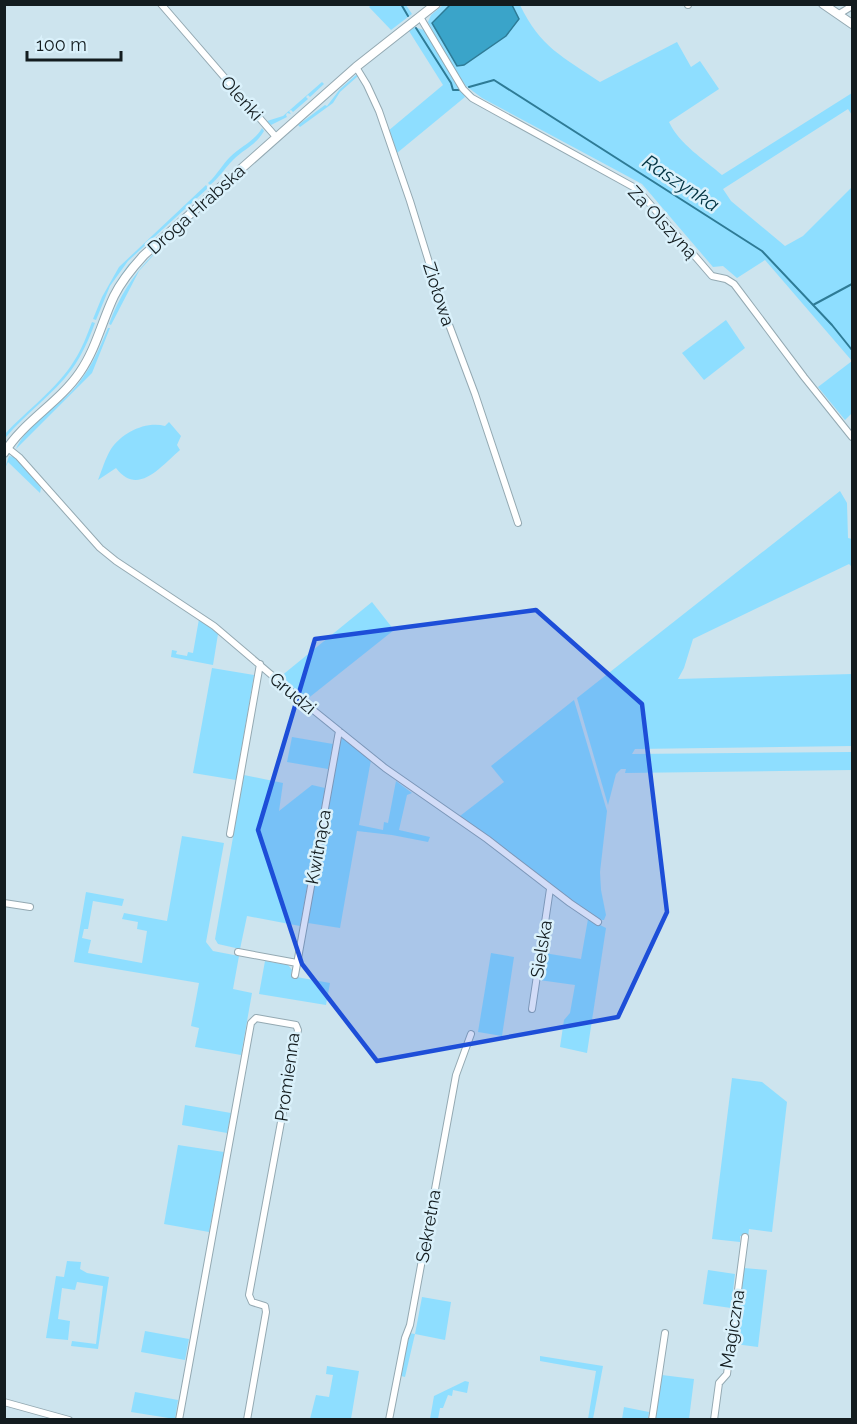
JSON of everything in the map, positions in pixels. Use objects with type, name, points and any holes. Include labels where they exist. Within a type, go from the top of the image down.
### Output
[{"type":"street","name":"Oleńki","points":[[161,4],[276,137]]},
{"type":"street","name":"Droga Hrabska","points":[[6,449],[80,372],[92,351],[115,294],[132,268],[158,242],[356,67],[436,4]]},
{"type":"street","points":[[823,4],[852,24]]},
{"type":"street","points":[[839,14],[852,6]]},
{"type":"street","name":"Za Olszyną","points":[[420,17],[463,89],[472,98],[637,189],[712,276],[726,279],[734,284],[852,437]]},
{"type":"street","name":"Ziołowa","points":[[356,67],[379,111],[442,305],[475,394],[518,523]]},
{"type":"street","name":"Grudzi","points":[[6,449],[100,548],[214,626],[394,775],[487,839],[550,889],[598,922]]},
{"type":"street","points":[[230,834],[260,664]]},
{"type":"street","name":"Kwitnąca","points":[[295,975],[339,731]]},
{"type":"street","name":"Sielska","points":[[532,1009],[550,889]]},
{"type":"street","points":[[4,903],[30,907]]},
{"type":"street","points":[[238,952],[297,963]]},
{"type":"street","name":"Promienna","points":[[179,1419],[251,1023],[256,1018],[296,1025],[298,1030],[249,1295],[252,1302],[265,1306],[266,1312],[247,1419]]},
{"type":"street","name":"Sekretna","points":[[389,1419],[405,1338],[410,1325],[456,1075],[471,1034]]},
{"type":"street","name":"Magiczna","points":[[714,1419],[719,1383],[727,1374],[745,1237]]},
{"type":"street","points":[[652,1419],[665,1333]]},
{"type":"street","points":[[4,1402],[69,1419]]},
{"type":"highlighted area","points":[[536,610],[642,704],[667,912],[618,1017],[377,1061],[302,964],[258,830],[315,639]]},
{"type":"shaded area","points":[[372,4],[406,5],[412,14],[391,30],[369,7]]},
{"type":"shaded area","points":[[451,4],[512,5],[519,19],[506,36],[464,65],[457,66],[432,23]]},
{"type":"shaded area","points":[[443,5],[520,5],[544,41],[564,58],[600,82],[677,42],[691,67],[700,61],[719,89],[669,122],[673,130],[693,151],[722,175],[852,93],[852,115],[848,109],[723,189],[731,201],[785,246],[803,236],[852,187],[852,361],[765,260],[737,278],[723,266],[713,267],[642,184],[482,98],[466,86],[451,65],[428,22],[431,15]]},
{"type":"shaded area","points":[[414,27],[424,30],[465,97],[397,153],[388,131],[443,85],[409,31]]},
{"type":"shaded area","points":[[356,75],[358,76],[340,92],[333,103],[300,127],[298,125],[325,105],[327,106],[340,89]]},
{"type":"shaded area","points":[[322,82],[324,84],[310,97],[308,95],[306,97],[308,99],[293,112],[289,111],[291,114],[287,113],[287,117],[271,125],[267,121],[283,116]]},
{"type":"shaded area","points":[[262,128],[264,131],[257,140],[233,160],[210,185],[208,183],[227,160],[255,137]]},
{"type":"shaded area","points":[[206,185],[208,188],[128,261],[110,286],[96,320],[93,319],[119,267]]},
{"type":"shaded area","points":[[210,190],[145,250],[99,321],[115,284],[128,265]]},
{"type":"shaded area","points":[[160,248],[139,271],[111,325],[109,324],[130,283],[143,265]]},
{"type":"shaded area","points":[[726,320],[745,348],[704,380],[682,353]]},
{"type":"shaded area","points":[[92,322],[95,323],[90,335],[72,369],[6,437],[5,434],[67,371],[79,352]]},
{"type":"shaded area","points":[[110,328],[92,373],[16,449],[25,434],[77,385],[92,362]]},
{"type":"shaded area","points":[[852,361],[852,413],[845,420],[818,387]]},
{"type":"shaded area","points":[[169,422],[181,436],[177,445],[180,450],[157,470],[149,476],[133,480],[124,476],[116,468],[98,480],[111,449],[121,438],[142,427],[165,426]]},
{"type":"shaded area","points":[[9,456],[15,457],[41,488],[40,493],[8,462],[5,468]]},
{"type":"shaded area","points":[[840,491],[847,503],[848,538],[852,539],[852,567],[849,564],[693,639],[678,679],[852,674],[852,746],[635,749],[632,754],[852,752],[852,770],[625,773],[626,769],[621,769],[616,774],[608,805],[577,698]]},
{"type":"shaded area","points":[[372,602],[394,630],[306,700],[280,677]]},
{"type":"shaded area","points":[[199,619],[218,634],[213,665],[171,657],[172,650],[177,651],[176,654],[187,656],[188,652],[193,653]]},
{"type":"shaded area","points":[[212,668],[254,675],[236,780],[193,773]]},
{"type":"shaded area","points":[[574,700],[607,811],[600,872],[606,915],[604,920],[595,918],[571,904],[513,855],[460,816],[504,782],[491,766]]},
{"type":"shaded area","points":[[292,737],[333,744],[328,769],[287,762]]},
{"type":"shaded area","points":[[344,738],[371,760],[359,825],[383,830],[384,822],[388,823],[396,781],[412,793],[407,795],[399,830],[430,837],[428,842],[357,831],[340,928],[308,923],[338,741]]},
{"type":"shaded area","points":[[244,775],[283,783],[279,811],[312,785],[325,788],[300,926],[247,916],[240,949],[218,944],[215,939]]},
{"type":"shaded area","points":[[182,836],[224,843],[206,942],[213,951],[239,956],[233,989],[252,993],[241,1055],[195,1047],[199,1028],[191,1026],[199,983],[74,962],[86,892],[124,899],[122,906],[93,901],[88,929],[84,929],[82,938],[91,940],[88,953],[142,963],[147,931],[137,929],[138,922],[122,919],[124,913],[167,921]]},
{"type":"shaded area","points":[[588,919],[606,928],[587,1053],[560,1047],[564,1020],[570,1013],[575,985],[539,980],[544,953],[581,959]]},
{"type":"shaded area","points":[[491,953],[514,957],[502,1036],[478,1032]]},
{"type":"shaded area","points":[[265,961],[288,965],[292,970],[291,976],[330,983],[326,1005],[259,994]]},
{"type":"shaded area","points":[[732,1078],[762,1082],[787,1102],[772,1232],[749,1229],[748,1237],[740,1236],[740,1242],[712,1239]]},
{"type":"shaded area","points":[[185,1105],[231,1113],[227,1133],[182,1125]]},
{"type":"shaded area","points":[[178,1145],[224,1152],[209,1232],[164,1224]]},
{"type":"shaded area","points":[[67,1261],[81,1262],[80,1269],[87,1273],[109,1277],[98,1349],[71,1346],[72,1341],[96,1344],[103,1286],[77,1282],[75,1290],[62,1288],[58,1319],[70,1321],[68,1340],[46,1338],[56,1276],[64,1277]]},
{"type":"shaded area","points":[[744,1268],[767,1270],[758,1347],[735,1344]]},
{"type":"shaded area","points":[[708,1270],[735,1274],[731,1308],[703,1304]]},
{"type":"shaded area","points":[[422,1297],[451,1302],[445,1340],[415,1334]]},
{"type":"shaded area","points":[[145,1331],[189,1339],[185,1360],[141,1352]]},
{"type":"shaded area","points":[[409,1333],[415,1334],[405,1377],[401,1376]]},
{"type":"shaded area","points":[[540,1356],[603,1366],[593,1419],[588,1419],[596,1371],[540,1361]]},
{"type":"shaded area","points":[[327,1366],[359,1371],[351,1419],[310,1419],[316,1395],[329,1397],[333,1375],[326,1374]]},
{"type":"shaded area","points":[[662,1375],[694,1379],[689,1419],[655,1419]]},
{"type":"shaded area","points":[[465,1381],[469,1382],[467,1393],[453,1390],[452,1396],[448,1395],[443,1408],[440,1408],[438,1419],[430,1419],[434,1396]]},
{"type":"shaded area","points":[[135,1392],[178,1400],[175,1419],[131,1412]]},
{"type":"shaded area","points":[[624,1407],[649,1412],[648,1419],[622,1419]]},
{"type":"waterway","name":"Raszynka","points":[[401,4],[408,16]]},
{"type":"waterway","name":"Raszynka","points":[[416,28],[451,83],[453,90],[460,90]]},
{"type":"waterway","name":"Raszynka","points":[[469,87],[494,80],[762,251],[832,325],[852,350]]},
{"type":"waterway","points":[[813,305],[852,284]]}]
